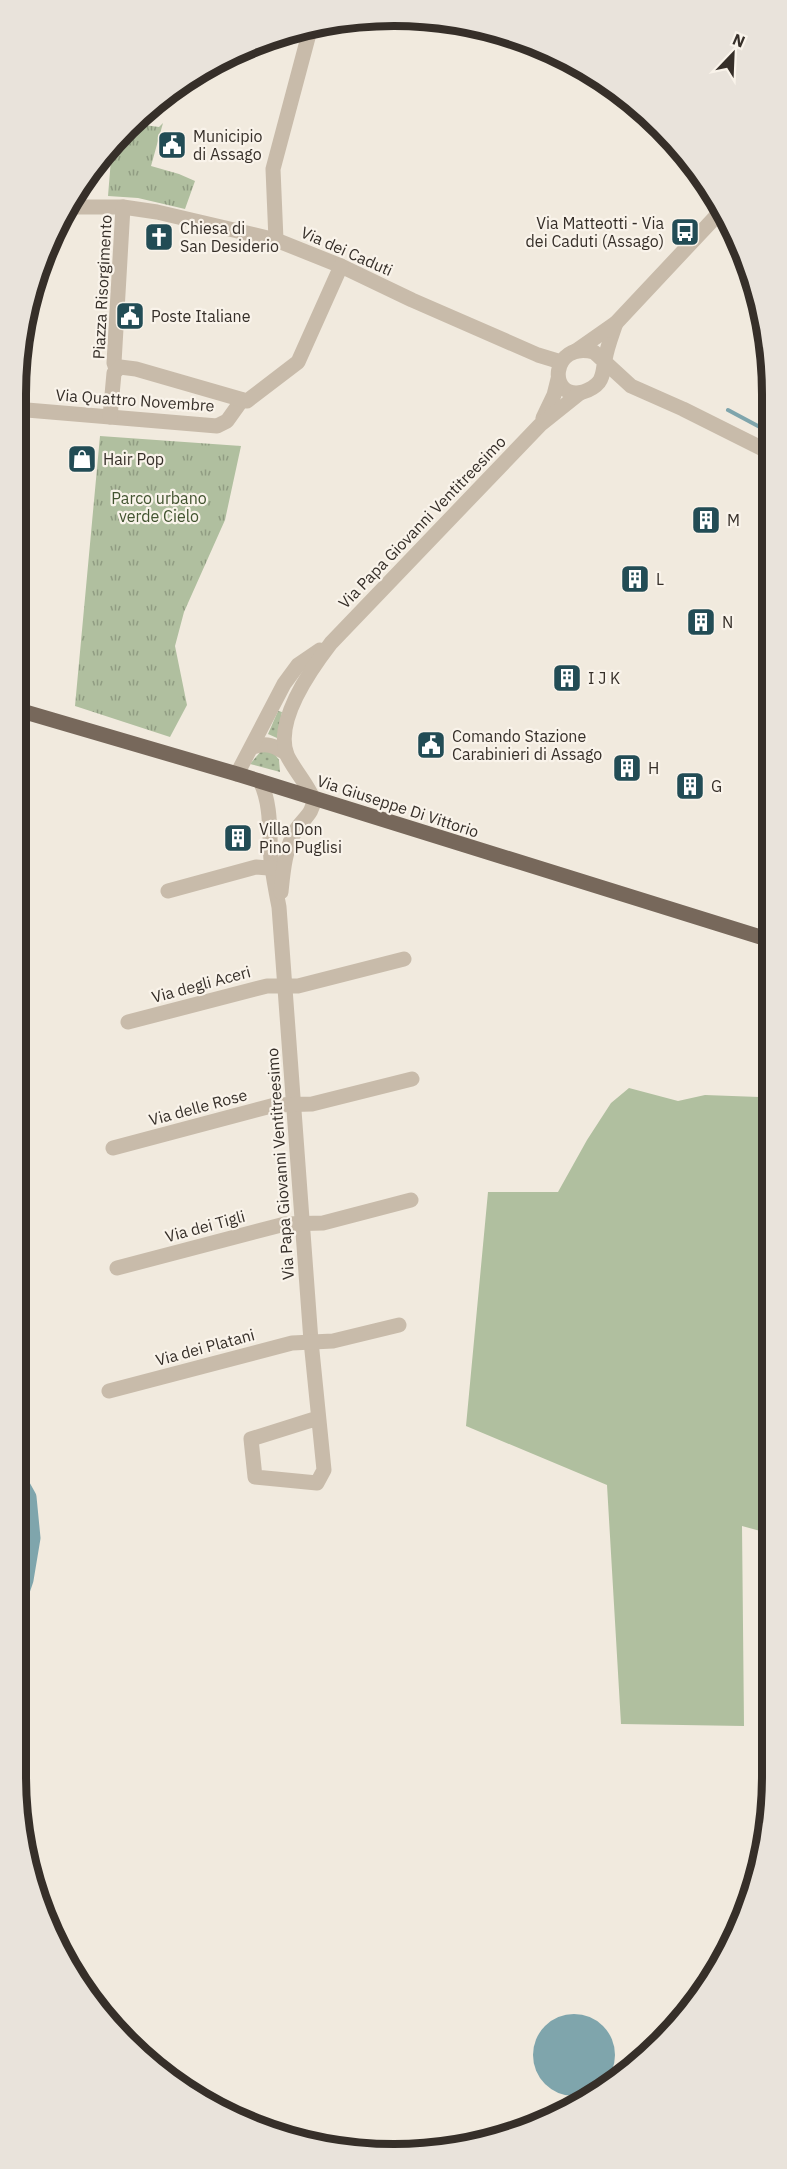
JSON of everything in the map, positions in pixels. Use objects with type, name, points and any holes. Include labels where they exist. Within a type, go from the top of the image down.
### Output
[{"type":"main road","name":"Via Giuseppe Di Vittorio","points":[[26,712],[260,781],[762,938]]},
{"type":"street","points":[[276,240],[273,169],[308,36]]},
{"type":"street","name":"Via dei Caduti","points":[[76,207],[123,207],[183,217],[276,240],[341,266],[538,355],[561,362]]},
{"type":"street","name":"Piazza Risorgimento","points":[[110,417],[116,369],[114,363],[123,207]]},
{"type":"street","points":[[631,386],[569,391],[562,386],[557,373],[561,362],[566,357],[616,323],[716,217]]},
{"type":"street","points":[[116,369],[122,367],[136,369],[247,401],[298,362],[341,266]]},
{"type":"street","points":[[586,391],[597,384],[602,376],[616,323]]},
{"type":"street","points":[[576,351],[594,352],[631,386],[762,448]]},
{"type":"street","name":"Via Papa Giovanni Ventitreesimo","points":[[540,424],[554,395],[558,379]]},
{"type":"street","name":"Via Papa Giovanni Ventitreesimo","points":[[286,753],[287,719],[311,669],[330,643],[540,424],[586,391]]},
{"type":"street","name":"Via Quattro Novembre","points":[[26,410],[217,426],[226,421],[242,400]]},
{"type":"street","name":"Via Papa Giovanni Ventitreesimo","points":[[237,774],[284,684],[298,665],[330,643]]},
{"type":"street","points":[[253,747],[266,744],[286,753],[313,798]]},
{"type":"street","name":"Via Papa Giovanni Ventitreesimo","points":[[260,781],[265,790],[268,819],[278,868],[284,986],[311,1341],[324,1470],[317,1483],[255,1477],[251,1439],[318,1418]]},
{"type":"street","name":"Via Papa Giovanni Ventitreesimo","points":[[278,868],[296,830],[312,807],[313,798]]},
{"type":"street","points":[[268,819],[281,830],[296,830]]},
{"type":"street","points":[[168,891],[256,867],[278,868]]},
{"type":"street","name":"Via degli Aceri","points":[[128,1022],[267,986],[298,986],[405,959]]},
{"type":"street","name":"Via delle Rose","points":[[113,1148],[275,1105],[312,1104],[412,1079]]},
{"type":"street","name":"Via dei Tigli","points":[[117,1268],[285,1224],[323,1223],[411,1200]]},
{"type":"street","name":"Via dei Platani","points":[[109,1391],[292,1343],[333,1341],[399,1325]]},
{"type":"green space","points":[[163,123],[151,166],[195,181],[185,209],[138,198],[108,196],[111,158],[142,125],[159,127]]},
{"type":"green space","name":"Parco urbano verde Cielo","points":[[100,436],[241,446],[225,520],[184,612],[175,646],[187,705],[170,737],[75,706]]},
{"type":"green space","points":[[278,711],[282,712],[277,738],[268,734]]},
{"type":"green space","points":[[262,750],[274,753],[279,760],[280,772],[250,764]]},
{"type":"green space","points":[[629,1088],[678,1101],[705,1095],[762,1098],[762,1532],[742,1526],[744,1726],[621,1724],[607,1485],[466,1426],[488,1192],[558,1192],[611,1103]]},
{"type":"water","points":[[574,2014],[590,2017],[608,2032],[614,2047],[612,2071],[574,2096],[551,2089],[536,2071],[533,2055],[536,2039],[545,2026],[558,2017]]},
{"type":"waterway","points":[[728,410],[762,428]]},
{"type":"waterway","points":[[26,1492],[29,1497],[33,1538],[26,1580]]},
{"type":"place","name":"Municipio di Assago","points":[[172,145]]},
{"type":"place","name":"Via Matteotti - Via dei Caduti (Assago)","points":[[685,232]]},
{"type":"place","name":"Chiesa di San Desiderio","points":[[159,237]]},
{"type":"place","name":"Poste Italiane","points":[[130,316]]},
{"type":"place","name":"Hair Pop","points":[[82,459]]},
{"type":"place","name":"M","points":[[706,520]]},
{"type":"place","name":"L","points":[[635,579]]},
{"type":"place","name":"N","points":[[701,622]]},
{"type":"place","name":"I J K","points":[[567,678]]},
{"type":"place","name":"Comando Stazione Carabinieri di Assago","points":[[431,745]]},
{"type":"place","name":"H","points":[[627,768]]},
{"type":"place","name":"G","points":[[690,786]]},
{"type":"place","name":"Villa Don Pino Puglisi","points":[[238,838]]}]
